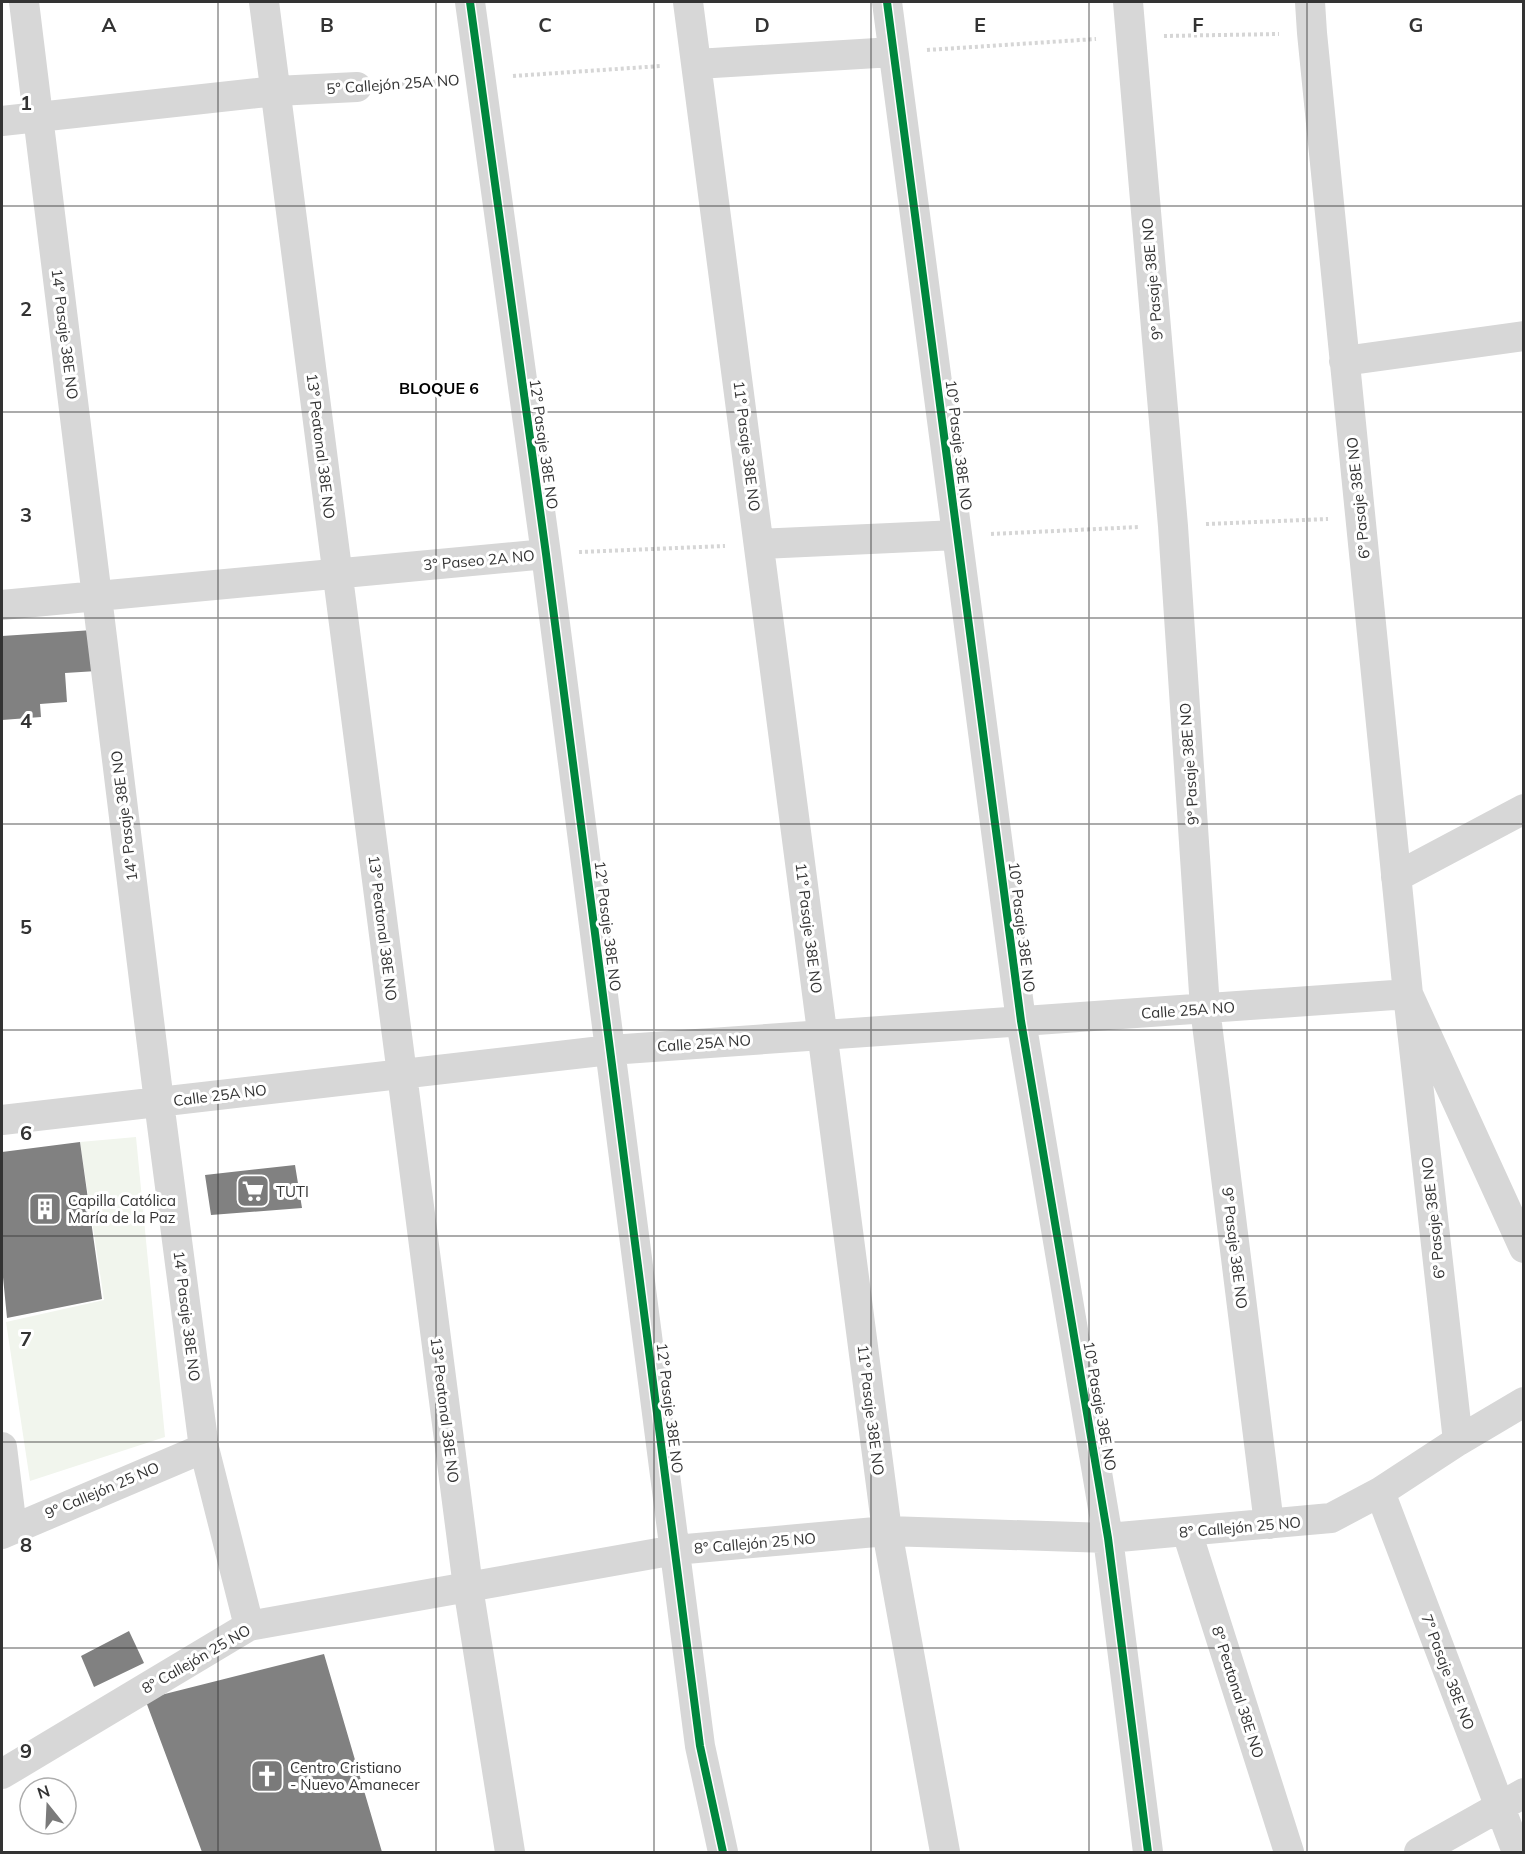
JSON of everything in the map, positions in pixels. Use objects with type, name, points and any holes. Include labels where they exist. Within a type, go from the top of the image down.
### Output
[{"type":"street","name":"14° Pasaje 38E NO","points":[[24,2],[159,1102],[204,1448],[249,1626]]},
{"type":"street","name":"13° Peatonal 38E NO","points":[[264,2],[468,1587],[510,1852]]},
{"type":"street","name":"12° Pasaje 38E NO","points":[[470,2],[546,554],[700,1746],[723,1852]]},
{"type":"street","name":"11° Pasaje 38E NO","points":[[688,2],[887,1531],[945,1852]]},
{"type":"street","name":"10° Pasaje 38E NO","points":[[887,2],[1021,1022],[1108,1538],[1148,1852]]},
{"type":"street","name":"9° Pasaje 38E NO","points":[[1128,2],[1173,526],[1205,1008],[1269,1524]]},
{"type":"street","name":"6° Pasaje 38E NO","points":[[1310,2],[1408,994],[1458,1442]]},
{"type":"street","points":[[697,64],[893,52]]},
{"type":"street","name":"5° Callejón 25A NO","points":[[2,121],[276,91],[357,87]]},
{"type":"street","points":[[1344,361],[1524,336]]},
{"type":"street","points":[[759,544],[957,535]]},
{"type":"street","name":"3° Paseo 2A NO","points":[[2,605],[546,554]]},
{"type":"street","points":[[1396,877],[1524,808]]},
{"type":"street","name":"Calle 25A NO","points":[[2,1120],[610,1050],[1408,994]]},
{"type":"street","name":"6° Pasaje 38E NO","points":[[1408,994],[1524,1248]]},
{"type":"street","name":"8° Callejón 25 NO","points":[[2,1774],[249,1626],[675,1550],[887,1531],[1108,1538],[1331,1518],[1380,1492],[1524,1402]]},
{"type":"street","points":[[2,1447],[7,1531]]},
{"type":"street","name":"9° Callejón 25 NO","points":[[7,1531],[204,1448]]},
{"type":"street","name":"7° Pasaje 38E NO","points":[[1380,1492],[1512,1800],[1517,1852]]},
{"type":"street","name":"8° Peatonal 38E NO","points":[[1187,1532],[1289,1852]]},
{"type":"street","points":[[1419,1852],[1512,1800]]},
{"type":"shaded area","points":[[136,1137],[165,1437],[30,1481],[6,1322],[104,1300],[80,1142]]},
{"type":"building","points":[[93,630],[97,671],[65,673],[67,702],[40,704],[41,717],[2,720],[2,636]]},
{"type":"building","name":"Capilla Católica María de la Paz","points":[[80,1142],[102,1299],[7,1318],[2,1267],[2,1152]]},
{"type":"building","name":"TUTI","points":[[295,1165],[302,1208],[211,1215],[205,1175]]},
{"type":"building","points":[[129,1631],[144,1663],[94,1687],[81,1656]]},
{"type":"building","name":"Centro Cristiano - Nuevo Amanecer","points":[[324,1654],[382,1852],[202,1852],[145,1699]]},
{"type":"cycle path","points":[[470,2],[546,554],[700,1746],[723,1852]]},
{"type":"cycle path","points":[[887,2],[1021,1021],[1108,1538],[1148,1852]]},
{"type":"place","name":"TUTI","points":[[253,1191]]},
{"type":"place","name":"Capilla Católica María de la Paz","points":[[45,1209]]},
{"type":"place","name":"Centro Cristiano - Nuevo Amanecer","points":[[267,1776]]},
{"type":"district","name":"BLOQUE 6","points":[[439,388]]}]
